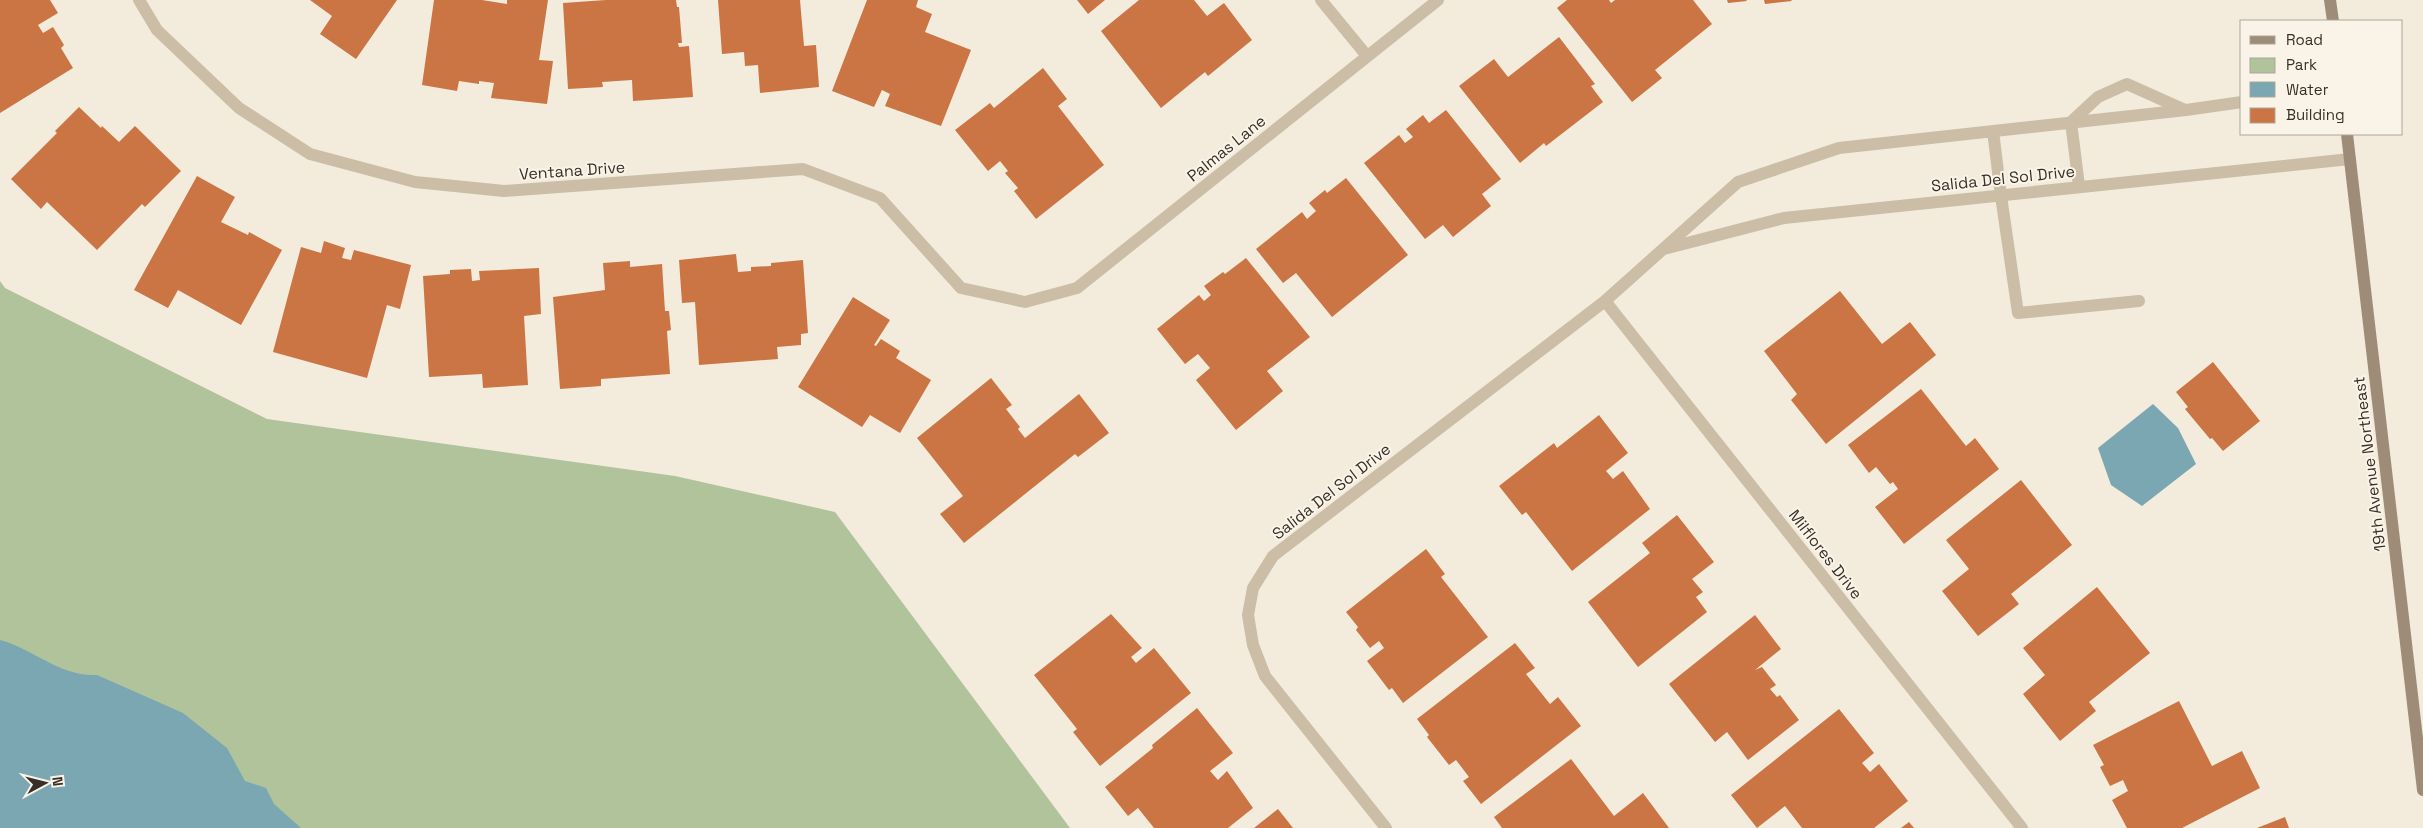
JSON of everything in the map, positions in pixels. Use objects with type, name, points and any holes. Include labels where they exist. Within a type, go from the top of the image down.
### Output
[{"type":"street","name":"Ventana Drive","points":[[139,0],[157,30],[239,108],[310,154],[415,182],[504,191],[803,169],[880,198],[961,288],[1025,302]]},
{"type":"street","points":[[1321,0],[1367,56]]},
{"type":"street","name":"Palmas Lane","points":[[1025,302],[1077,288],[1438,0]]},
{"type":"street","points":[[2330,0],[2333,20]]},
{"type":"street","points":[[2079,186],[2071,122],[2098,96],[2127,84],[2186,110]]},
{"type":"street","name":"Salida Del Sol Drive","points":[[1386,828],[1265,676],[1254,645],[1248,615],[1253,588],[1273,556],[1605,301],[1738,182],[1839,148],[2186,110],[2240,102]]},
{"type":"street","points":[[1993,131],[2018,313],[2139,301]]},
{"type":"street","name":"19th Avenue Northeast","points":[[2347,135],[2423,790]]},
{"type":"street","name":"Salida Del Sol Drive","points":[[1662,250],[1784,218],[2350,159]]},
{"type":"street","name":"Milflores Drive","points":[[1605,301],[2022,828]]},
{"type":"green space","points":[[0,281],[5,288],[267,419],[675,476],[835,512],[1070,828],[0,828]]},
{"type":"water","points":[[2153,404],[2178,428],[2196,464],[2142,506],[2111,485],[2098,448]]},
{"type":"water","points":[[0,640],[71,672],[97,675],[183,713],[227,748],[245,781],[266,788],[274,804],[301,828],[0,828]]},
{"type":"building","points":[[0,0],[50,0],[58,13],[38,25],[43,33],[53,27],[64,45],[61,48],[73,68],[0,113]]},
{"type":"building","points":[[310,0],[397,0],[356,59],[320,34],[332,16]]},
{"type":"building","points":[[434,0],[482,0],[507,4],[507,0],[548,0],[539,60],[553,61],[547,104],[491,98],[494,83],[479,81],[479,84],[459,81],[457,91],[422,85]]},
{"type":"building","points":[[606,0],[676,0],[677,7],[679,7],[682,43],[678,43],[679,47],[689,46],[693,97],[633,101],[632,80],[602,82],[603,87],[568,89],[563,3]]},
{"type":"building","points":[[718,0],[800,0],[804,46],[816,45],[819,87],[760,93],[758,65],[745,66],[744,52],[722,54]]},
{"type":"building","points":[[867,0],[918,0],[916,7],[932,14],[925,32],[971,50],[941,126],[885,106],[890,94],[882,90],[874,107],[832,91]]},
{"type":"building","points":[[1077,0],[1105,0],[1088,14]]},
{"type":"building","points":[[1139,0],[1194,0],[1207,16],[1224,3],[1252,40],[1208,76],[1205,72],[1161,108],[1101,31]]},
{"type":"building","points":[[1567,0],[1609,0],[1611,3],[1615,0],[1693,0],[1712,24],[1655,70],[1662,78],[1632,102],[1557,8]]},
{"type":"building","points":[[1727,0],[1746,0],[1747,1],[1728,3]]},
{"type":"building","points":[[1764,0],[1791,0],[1792,1],[1765,4]]},
{"type":"building","points":[[1559,37],[1595,84],[1591,86],[1603,102],[1546,146],[1544,143],[1520,163],[1459,86],[1494,59],[1508,77]]},
{"type":"building","points":[[1043,68],[1067,99],[1058,106],[1104,165],[1036,219],[1014,191],[1018,188],[1005,173],[1008,171],[1000,161],[988,171],[955,130],[990,103],[994,108]]},
{"type":"building","points":[[79,107],[119,142],[135,126],[181,171],[145,207],[142,204],[97,250],[47,202],[41,209],[11,179],[57,133],[55,131]]},
{"type":"building","points":[[1446,110],[1501,179],[1482,194],[1491,206],[1453,237],[1443,225],[1425,239],[1364,163],[1399,135],[1405,143],[1413,137],[1406,129],[1423,115],[1429,123]]},
{"type":"building","points":[[197,176],[235,197],[221,222],[248,235],[249,232],[282,250],[241,325],[178,290],[168,308],[134,290]]},
{"type":"building","points":[[1346,178],[1408,255],[1332,317],[1296,273],[1283,283],[1256,249],[1302,212],[1307,219],[1316,211],[1309,203],[1325,190],[1327,193]]},
{"type":"building","points":[[324,241],[345,248],[342,258],[351,260],[354,250],[411,265],[400,309],[387,305],[367,378],[273,352],[301,247],[321,253]]},
{"type":"building","points":[[736,254],[738,272],[751,271],[751,267],[771,266],[771,263],[803,260],[808,333],[801,334],[801,345],[777,347],[778,359],[699,365],[695,302],[682,303],[679,260]]},
{"type":"building","points":[[1246,258],[1310,337],[1267,371],[1283,391],[1236,430],[1196,380],[1210,368],[1198,354],[1185,364],[1157,329],[1199,295],[1204,301],[1211,295],[1204,286],[1223,272],[1225,274]]},
{"type":"building","points":[[630,261],[630,267],[662,264],[665,311],[669,311],[671,330],[667,331],[670,374],[601,379],[601,386],[560,389],[553,297],[605,290],[603,263]]},
{"type":"building","points":[[539,268],[541,314],[524,316],[528,385],[483,388],[482,374],[429,377],[423,276],[450,274],[450,270],[471,269],[472,281],[480,280],[479,271]]},
{"type":"building","points":[[1840,291],[1882,344],[1910,322],[1936,355],[1826,444],[1791,400],[1797,394],[1764,351]]},
{"type":"building","points":[[853,297],[890,320],[874,345],[876,346],[881,339],[900,351],[896,358],[931,380],[900,433],[870,415],[862,427],[798,387]]},
{"type":"building","points":[[2213,362],[2260,421],[2223,451],[2212,438],[2210,439],[2185,409],[2188,407],[2176,392]]},
{"type":"building","points":[[991,378],[1012,405],[1006,409],[1020,427],[1018,429],[1025,438],[1079,394],[1109,433],[1078,457],[1075,454],[964,543],[940,514],[963,496],[917,438]]},
{"type":"building","points":[[1921,389],[1966,446],[1975,438],[1999,469],[1904,544],[1875,507],[1898,489],[1893,482],[1890,484],[1876,467],[1869,473],[1848,445]]},
{"type":"building","points":[[1599,415],[1628,453],[1606,471],[1613,479],[1623,471],[1650,509],[1572,571],[1526,512],[1522,515],[1499,486],[1554,443],[1557,448]]},
{"type":"building","points":[[2021,480],[2072,545],[2011,594],[2019,604],[1978,636],[1942,591],[1969,569],[1946,540]]},
{"type":"building","points":[[1677,515],[1714,562],[1692,579],[1703,592],[1696,597],[1707,612],[1638,667],[1588,602],[1650,553],[1642,543]]},
{"type":"building","points":[[1426,549],[1445,574],[1441,577],[1488,637],[1403,703],[1392,688],[1389,690],[1367,661],[1384,648],[1379,641],[1370,648],[1356,630],[1358,627],[1346,612]]},
{"type":"building","points":[[2097,587],[2150,653],[2089,702],[2096,711],[2060,741],[2023,694],[2045,675],[2023,648]]},
{"type":"building","points":[[1111,614],[1142,648],[1131,657],[1136,663],[1154,648],[1191,693],[1100,766],[1073,732],[1077,729],[1034,675]]},
{"type":"building","points":[[1755,615],[1781,649],[1755,670],[1762,667],[1776,685],[1770,689],[1777,697],[1780,695],[1799,720],[1748,760],[1727,732],[1715,742],[1669,684]]},
{"type":"building","points":[[1515,643],[1535,668],[1526,674],[1550,704],[1558,697],[1581,726],[1481,804],[1463,781],[1469,777],[1456,760],[1449,765],[1427,737],[1429,735],[1417,719]]},
{"type":"building","points":[[2179,701],[2212,766],[2242,751],[2260,788],[2182,828],[2127,828],[2112,800],[2128,791],[2123,780],[2110,786],[2100,767],[2104,765],[2093,745]]},
{"type":"building","points":[[1197,708],[1233,753],[1210,771],[1218,780],[1227,771],[1253,808],[1228,828],[1154,828],[1138,808],[1128,816],[1105,787],[1153,748],[1152,745]]},
{"type":"building","points":[[1839,709],[1874,753],[1862,763],[1870,772],[1879,764],[1908,801],[1874,828],[1802,828],[1785,806],[1757,828],[1731,795]]},
{"type":"building","points":[[1571,759],[1614,816],[1643,793],[1669,828],[1502,828],[1494,817]]},
{"type":"building","points":[[1278,809],[1293,828],[1254,828]]},
{"type":"building","points":[[2285,817],[2289,828],[2257,828]]},
{"type":"building","points":[[1909,822],[1914,828],[1901,828]]}]
